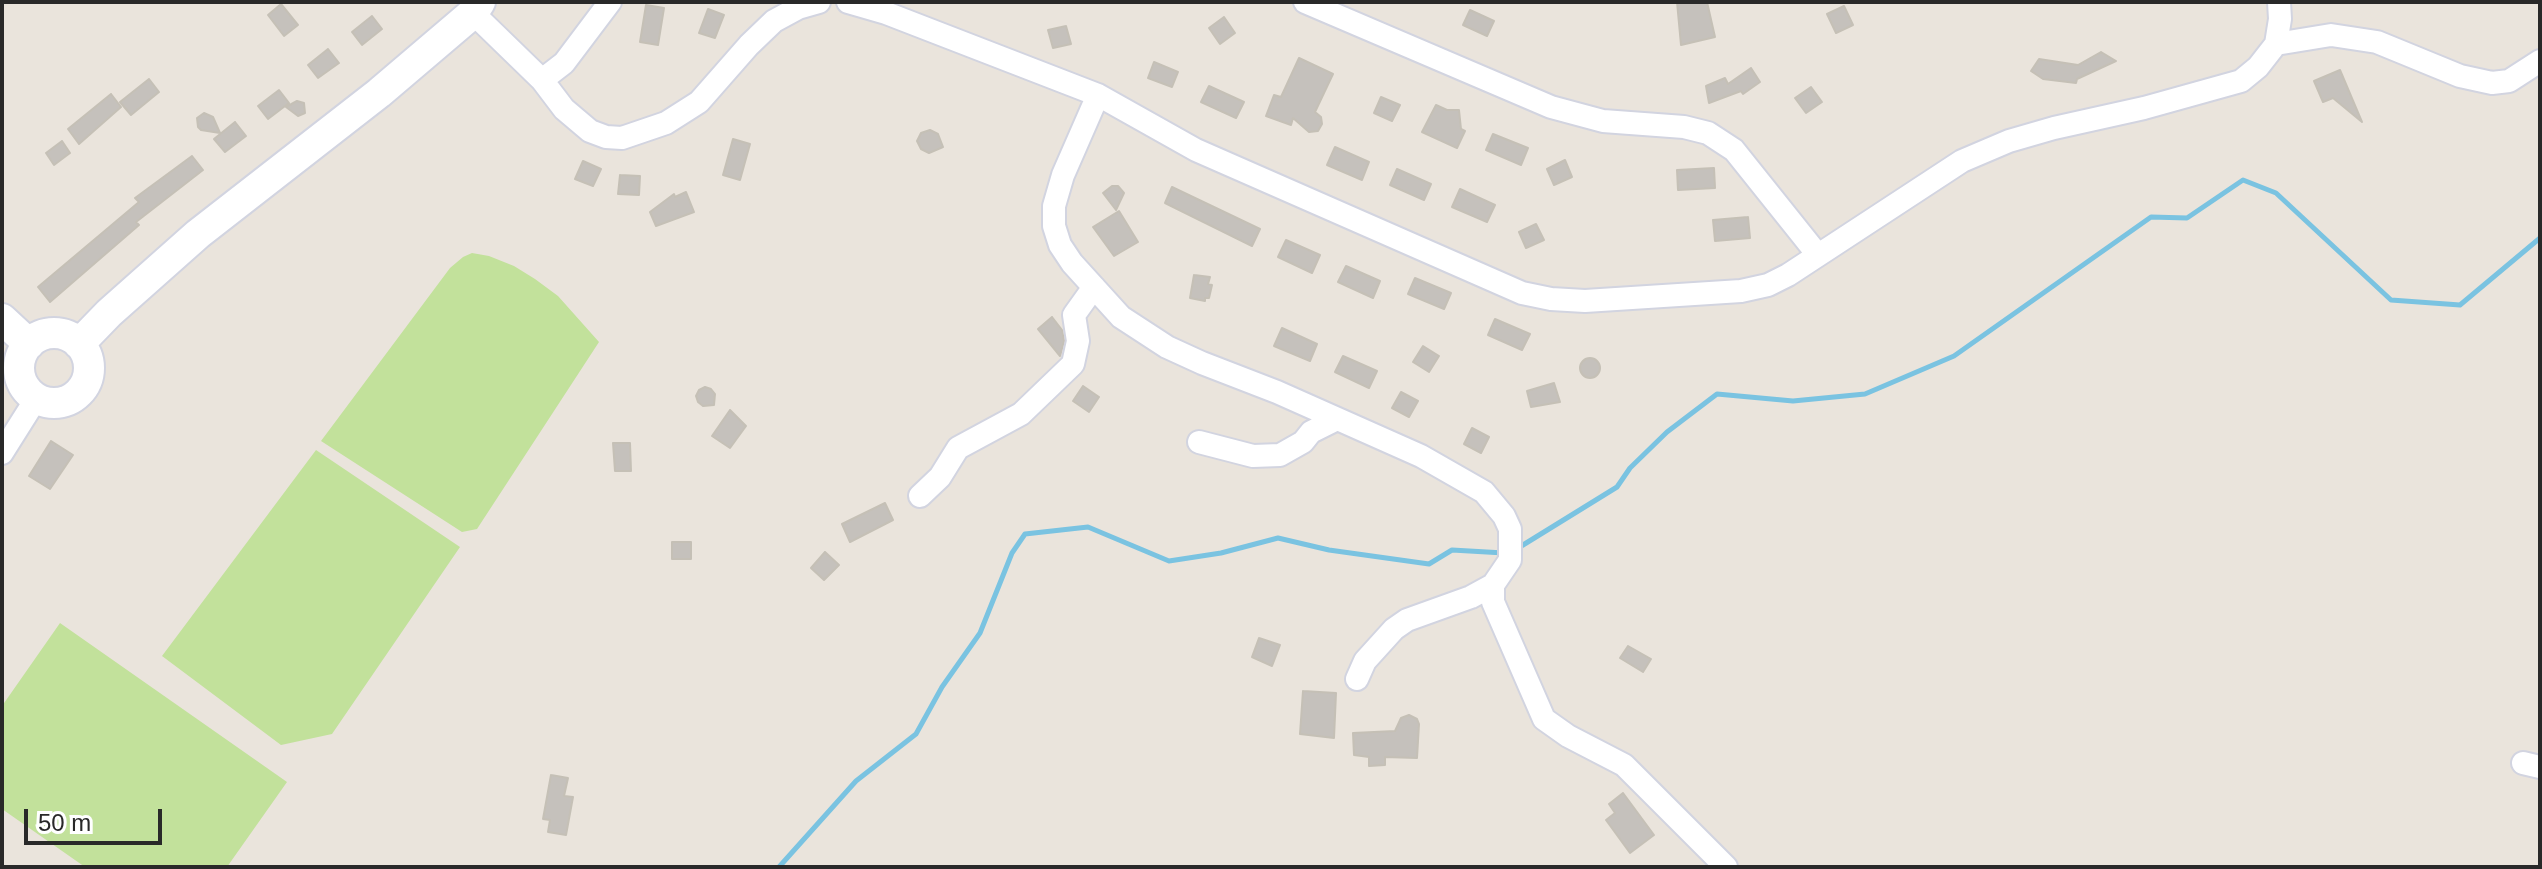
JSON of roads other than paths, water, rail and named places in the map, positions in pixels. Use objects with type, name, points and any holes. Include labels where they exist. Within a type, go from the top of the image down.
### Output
[{"type":"street","points":[[542,80],[564,63],[610,2]]},
{"type":"street","points":[[79,344],[109,313],[198,234],[379,93],[476,8],[542,80],[564,109],[590,131],[606,137],[622,138],[666,123],[699,102],[774,21],[798,8],[819,2]]},
{"type":"street","points":[[848,2],[886,13],[1098,95],[1196,150],[1522,293],[1585,301],[1741,291],[1768,285],[1962,161],[2009,141],[2054,128],[2144,108],[2241,81],[2258,67],[2276,44],[2279,2]]},
{"type":"street","points":[[1305,2],[1551,107],[1603,121],[1684,127],[1708,133],[1734,150],[1818,255]]},
{"type":"street","points":[[2276,44],[2331,35],[2377,42],[2460,76],[2492,83],[2509,81],[2540,61]]},
{"type":"street","points":[[1098,95],[1063,175],[1054,206],[1054,226],[1060,245],[1121,317],[1167,347],[1421,456],[1484,492],[1504,516],[1510,529],[1510,560],[1493,585],[1463,600],[1407,620],[1394,629],[1365,661],[1357,679]]},
{"type":"street","points":[[920,496],[940,477],[958,448],[1021,414],[1073,364],[1078,341],[1074,315],[1094,287]]},
{"type":"street","points":[[2,319],[29,344]]},
{"type":"street","points":[[49,334],[60,334],[79,344],[85,352],[89,372],[82,390],[74,397],[56,403],[36,399],[21,379],[19,367],[29,344],[49,334]]},
{"type":"street","points":[[2,453],[36,399]]},
{"type":"street","points":[[1199,442],[1253,456],[1280,455],[1303,442],[1311,432],[1337,419]]},
{"type":"street","points":[[1493,585],[1493,602],[1544,719],[1568,736],[1624,765],[1726,867]]},
{"type":"waterway","points":[[1523,545],[1617,487],[1630,468],[1667,432],[1717,394],[1793,401],[1865,394],[1954,356],[2151,217],[2187,218],[2243,180],[2276,193],[2391,300],[2460,305],[2540,238]]},
{"type":"waterway","points":[[779,867],[856,781],[916,734],[942,687],[980,633],[1012,553],[1025,534],[1088,527],[1169,561],[1221,553],[1278,538],[1329,550],[1429,564],[1452,550],[1504,553]]}]
